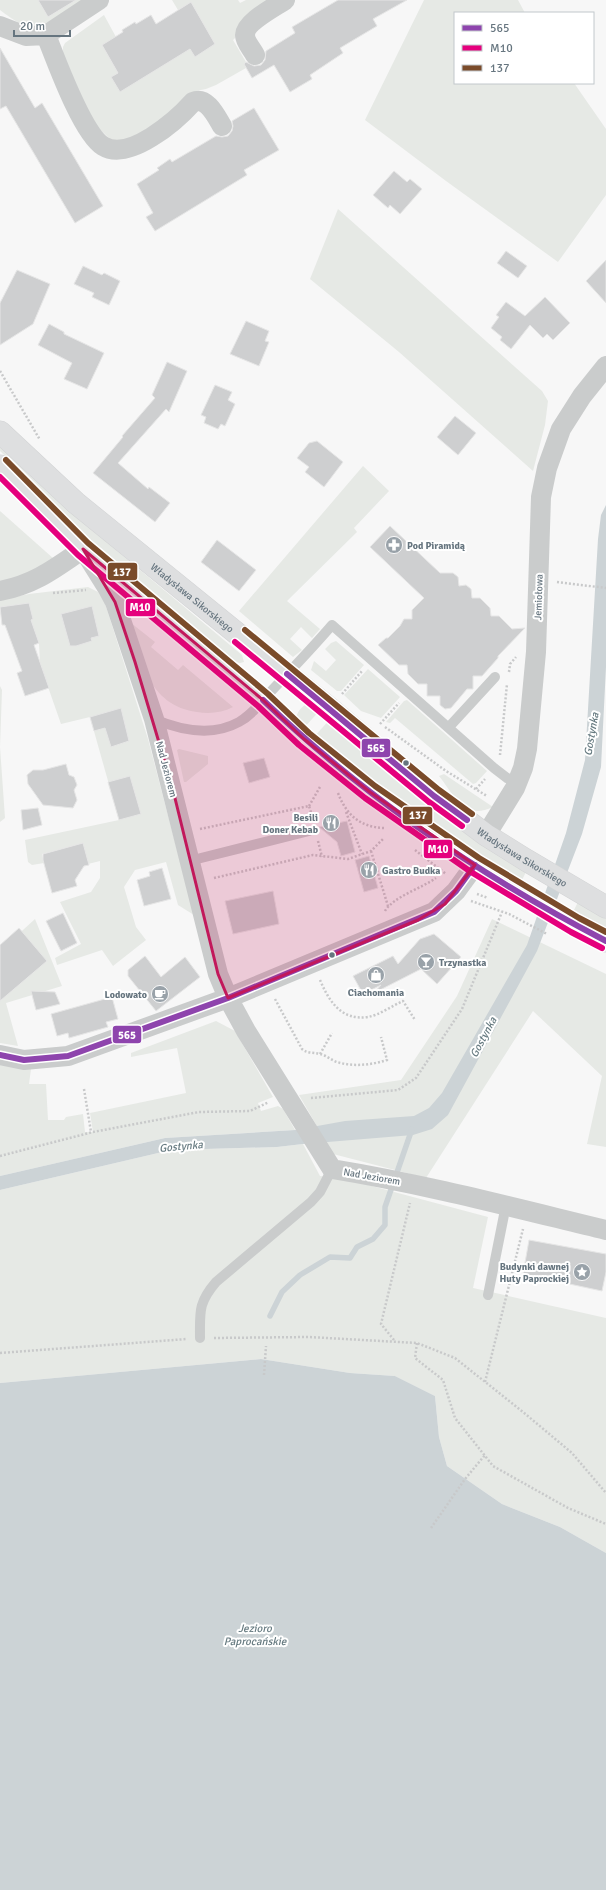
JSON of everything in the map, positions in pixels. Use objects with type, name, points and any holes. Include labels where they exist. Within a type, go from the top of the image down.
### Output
[{"type":"street","points":[[0,26],[26,36],[46,35],[99,0]]},
{"type":"street","points":[[255,55],[245,38],[246,28],[253,21],[285,0]]},
{"type":"street","points":[[46,35],[77,110],[96,141],[106,148],[122,150],[142,143],[162,130],[193,102],[198,100],[206,103],[222,126]]},
{"type":"street","name":"Jemiołowa","points":[[486,835],[518,782],[527,749],[536,652],[542,497],[547,468],[562,429],[582,396],[606,366]]},
{"type":"street","points":[[0,424],[7,438]]},
{"type":"street","name":"Władysława Sikorskiego","points":[[7,438],[76,503],[287,674],[434,796],[486,835],[526,860],[587,894],[606,907]]},
{"type":"street","points":[[0,466],[83,549],[256,707],[304,739],[370,792],[475,865],[606,941]]},
{"type":"street","points":[[0,591],[16,588],[42,578],[83,549]]},
{"type":"street","name":"Nad Jeziorem","points":[[83,549],[115,602],[154,719],[218,974],[228,998],[320,1152],[332,1169],[382,1177],[506,1205],[606,1230]]},
{"type":"street","points":[[0,1055],[24,1060],[68,1056],[228,998],[428,915],[444,904],[456,891],[475,865]]},
{"type":"lane","points":[[154,719],[169,725],[202,731],[214,730],[239,722],[256,707],[332,625],[494,768],[507,778],[518,782]]},
{"type":"lane","points":[[449,727],[495,677]]},
{"type":"lane","points":[[189,861],[313,833]]},
{"type":"lane","points":[[200,1338],[200,1309],[206,1294],[216,1282],[311,1202],[320,1192],[332,1169]]},
{"type":"lane","points":[[488,1295],[506,1205]]},
{"type":"path","points":[[569,582],[606,588]]},
{"type":"path","points":[[46,594],[91,589]]},
{"type":"path","points":[[338,698],[372,660]]},
{"type":"path","points":[[380,725],[409,692]]},
{"type":"path","points":[[313,820],[310,806],[320,787]]},
{"type":"path","points":[[194,831],[310,806]]},
{"type":"path","points":[[346,812],[362,854]]},
{"type":"path","points":[[313,833],[322,857]]},
{"type":"path","points":[[213,878],[313,855],[348,859],[371,851],[384,838]]},
{"type":"path","points":[[371,851],[388,906]]},
{"type":"path","points":[[456,891],[476,903],[509,914],[553,937]]},
{"type":"path","points":[[309,1098],[398,1090],[416,1078],[462,1009],[502,912]]},
{"type":"path","points":[[318,974],[328,998],[340,1011],[354,1016],[369,1017],[403,1001],[415,1020]]},
{"type":"path","points":[[272,994],[302,1049],[308,1053],[320,1054],[338,1062],[359,1065],[378,1063],[387,1060],[381,1037]]},
{"type":"path","points":[[320,1054],[332,1034]]},
{"type":"path","points":[[84,1089],[91,1132]]},
{"type":"path","points":[[0,1156],[91,1132],[199,1112],[250,1111],[287,1097]]},
{"type":"path","points":[[414,1185],[381,1324],[394,1341],[417,1343],[455,1358],[572,1453],[606,1493]]},
{"type":"path","points":[[486,1382],[527,1211]]},
{"type":"path","points":[[417,1343],[415,1358],[443,1380],[456,1418],[493,1466],[568,1508],[606,1524]]},
{"type":"path","points":[[264,1374],[266,1346]]},
{"type":"path","points":[[431,1528],[465,1479],[485,1455]]},
{"type":"highlighted area","points":[[83,549],[263,700],[304,739],[370,792],[475,865],[445,904],[418,920],[228,998],[218,974],[172,786],[135,662],[115,602]]},
{"type":"shaded area","points":[[0,0],[38,0],[48,17],[76,0],[88,0],[56,19],[39,25],[31,25],[19,23],[0,10]]},
{"type":"shaded area","points":[[172,0],[238,0],[240,3],[246,0],[274,0],[233,40],[246,62],[244,64],[246,68],[216,85],[196,91],[165,117],[130,140],[111,140],[92,122],[63,53],[63,47],[65,43],[104,15],[116,37],[102,45],[118,73],[111,77],[186,42],[195,56],[215,44],[191,2],[178,10]]},
{"type":"shaded area","points":[[424,0],[518,0],[524,12],[454,12],[454,84],[575,84],[606,129],[606,195],[558,262],[365,120]]},
{"type":"shaded area","points":[[338,209],[542,391],[548,401],[545,425],[533,471],[399,352],[310,279]]},
{"type":"shaded area","points":[[0,446],[92,530],[242,655],[244,662],[235,662],[97,546],[0,451]]},
{"type":"shaded area","points":[[363,466],[389,491],[354,528],[357,532],[287,601],[320,629],[312,638],[301,627],[290,639],[302,650],[293,657],[239,611]]},
{"type":"shaded area","points":[[0,511],[54,559],[22,577],[0,582]]},
{"type":"shaded area","points":[[88,587],[98,592],[104,600],[148,739],[194,915],[178,905],[166,862],[135,870],[124,887],[136,927],[146,940],[113,966],[102,950],[57,965],[55,958],[81,944],[60,902],[91,892],[100,878],[100,861],[88,864],[83,843],[42,854],[44,863],[32,865],[28,862],[25,840],[119,820],[90,717],[61,724],[40,664],[39,643],[31,620],[33,619],[29,603],[0,607],[0,600],[29,594]]},
{"type":"shaded area","points":[[126,619],[155,642],[151,647],[178,670],[183,665],[233,707],[220,712],[202,713],[180,708],[167,700],[157,690],[149,678],[142,664]]},
{"type":"shaded area","points":[[336,641],[364,665],[341,691],[337,691],[311,670],[314,661],[326,671],[336,660],[325,649],[331,643]]},
{"type":"shaded area","points":[[368,669],[400,697],[381,718],[361,711],[344,695]]},
{"type":"shaded area","points":[[0,686],[2,690],[0,747]]},
{"type":"shaded area","points":[[407,700],[487,771],[476,783],[473,784],[395,718],[390,723],[386,722],[404,701]]},
{"type":"shaded area","points":[[311,702],[322,708],[303,729],[296,717],[298,712],[306,704]]},
{"type":"shaded area","points":[[332,717],[375,756],[400,783],[411,792],[478,841],[526,872],[522,880],[473,850],[313,738]]},
{"type":"shaded area","points":[[0,747],[5,818],[0,822]]},
{"type":"shaded area","points":[[179,749],[208,756],[208,764],[186,782],[184,782],[177,750]]},
{"type":"shaded area","points":[[444,774],[493,807],[483,811],[467,809],[455,798],[439,776]]},
{"type":"shaded area","points":[[578,902],[606,917],[606,929],[574,910]]},
{"type":"shaded area","points":[[35,919],[62,986],[6,1003],[18,1046],[0,1043],[0,951]]},
{"type":"shaded area","points":[[492,919],[606,974],[606,1147],[587,1144],[602,1076],[533,1011],[426,1178],[333,1154],[299,1095],[401,1080],[457,996]]},
{"type":"shaded area","points":[[216,1021],[235,1031],[273,1097],[258,1103],[261,1111],[278,1106],[283,1109],[295,1130],[165,1138],[0,1176],[0,1062],[31,1069],[29,1084],[46,1084],[48,1120],[64,1120],[66,1117],[83,1114],[85,1132],[93,1132],[90,1113],[186,1093],[177,1048],[131,1057],[131,1053]]},
{"type":"shaded area","points":[[303,1144],[320,1176],[353,1181],[488,1217],[473,1288],[606,1318],[606,1553],[560,1527],[502,1504],[447,1466],[439,1437],[435,1396],[395,1376],[350,1373],[261,1359],[0,1383],[0,1190],[171,1150],[277,1147]]},
{"type":"water","name":"Gostynka","points":[[606,505],[606,667],[601,767],[582,834],[537,951],[448,1115],[432,1129],[413,1135],[277,1147],[171,1150],[0,1190],[0,1176],[165,1138],[295,1130],[345,1121],[414,1116],[429,1108],[442,1093],[527,945],[566,833],[585,760],[598,539],[601,515]]},
{"type":"water","name":"Jezioro Paprocańskie","points":[[261,1359],[350,1373],[395,1376],[435,1396],[439,1437],[447,1466],[502,1504],[560,1527],[606,1553],[606,1890],[0,1890],[0,1383]]},
{"type":"building","points":[[38,0],[76,0],[48,17]]},
{"type":"building","points":[[338,0],[407,0],[373,19],[377,26],[340,48],[343,53],[310,75],[312,79],[290,92],[274,65],[252,78],[244,64],[246,62],[254,66],[261,65],[265,60],[266,51],[295,33],[292,27]]},
{"type":"building","points":[[191,2],[215,44],[195,57],[190,49],[120,92],[111,77],[118,73],[102,45],[123,32],[122,30],[135,22],[136,24],[151,15],[156,24]]},
{"type":"building","points":[[0,48],[35,108],[42,103],[103,206],[75,223],[6,106],[0,109]]},
{"type":"building","points":[[254,108],[279,150],[244,170],[247,175],[155,231],[146,217],[153,213],[137,184],[159,170],[157,168],[170,159],[172,162],[216,136],[228,136],[232,131],[232,121]]},
{"type":"building","points":[[394,171],[407,182],[410,179],[422,189],[400,214],[390,205],[388,208],[373,195]]},
{"type":"building","points":[[506,251],[527,266],[518,278],[497,263]]},
{"type":"building","points":[[606,260],[606,303],[586,281]]},
{"type":"building","points":[[83,266],[102,275],[104,273],[120,281],[109,305],[92,297],[94,293],[74,284]]},
{"type":"building","points":[[17,270],[50,284],[33,324],[0,345],[0,303]]},
{"type":"building","points":[[545,297],[570,323],[553,340],[547,334],[543,338],[530,325],[511,349],[500,340],[502,337],[491,328],[499,317],[496,315],[506,302],[525,316]]},
{"type":"building","points":[[246,321],[269,331],[265,341],[269,342],[259,366],[230,354]]},
{"type":"building","points":[[49,324],[64,332],[64,334],[104,353],[87,389],[64,379],[72,363],[38,345]]},
{"type":"building","points":[[167,362],[187,371],[169,412],[166,409],[118,463],[148,489],[149,487],[170,503],[155,522],[93,473],[123,437],[122,436],[155,398],[152,395]]},
{"type":"building","points":[[215,385],[232,392],[228,400],[235,404],[225,426],[221,424],[218,429],[204,423],[206,417],[201,415]]},
{"type":"building","points":[[455,416],[476,433],[458,455],[437,437]]},
{"type":"building","points":[[317,441],[343,462],[324,487],[305,472],[309,467],[297,458],[309,443]]},
{"type":"building","points":[[390,526],[440,573],[453,573],[458,577],[459,586],[466,585],[471,589],[472,598],[480,598],[490,608],[491,616],[499,616],[512,629],[525,628],[498,656],[498,658],[482,676],[473,676],[473,689],[467,689],[451,708],[445,709],[440,705],[440,696],[427,696],[427,684],[418,684],[408,674],[407,665],[399,665],[378,645],[388,638],[400,626],[404,619],[412,619],[412,610],[424,598],[370,547]]},
{"type":"building","points":[[217,540],[256,570],[239,591],[201,562]]},
{"type":"building","points":[[29,603],[33,619],[31,620],[39,643],[34,645],[49,688],[25,696],[17,673],[22,671],[5,625],[2,625],[0,607]]},
{"type":"building","points":[[92,606],[99,636],[91,638],[92,641],[76,646],[70,646],[61,614]]},
{"type":"building","points":[[121,708],[129,741],[111,747],[105,728],[94,731],[90,717]]},
{"type":"building","points":[[264,758],[270,777],[249,783],[243,763]]},
{"type":"building","points":[[66,764],[69,775],[74,777],[77,785],[74,790],[77,800],[73,808],[43,805],[28,784],[27,775],[33,770],[43,770]]},
{"type":"building","points":[[130,776],[141,814],[119,820],[108,782]]},
{"type":"building","points":[[38,808],[42,825],[23,830],[21,810]]},
{"type":"building","points":[[347,821],[355,852],[341,856],[337,842],[319,827]]},
{"type":"building","points":[[83,843],[89,865],[84,866],[75,880],[77,886],[52,893],[43,860],[43,854]]},
{"type":"building","points":[[369,856],[378,888],[364,892],[355,860]]},
{"type":"building","points":[[162,868],[171,899],[144,906],[137,880],[150,876],[149,872]]},
{"type":"building","points":[[273,891],[279,924],[233,934],[225,901]]},
{"type":"building","points":[[63,913],[77,943],[61,951],[46,921]]},
{"type":"building","points":[[19,928],[47,961],[0,1001],[0,945]]},
{"type":"building","points":[[434,934],[461,957],[437,984],[421,969],[374,993],[381,985],[363,994],[353,976],[393,956],[398,964],[420,939]]},
{"type":"building","name":"Lodowato","points":[[145,956],[161,977],[185,957],[200,977],[156,1011],[128,976],[128,970]]},
{"type":"building","points":[[31,991],[55,992],[60,1004],[36,1010]]},
{"type":"building","points":[[112,997],[118,1019],[106,1022],[108,1027],[69,1038],[68,1033],[57,1036],[51,1014]]},
{"type":"building","points":[[529,1240],[606,1254],[606,1272],[602,1291],[523,1274]]},
{"type":"waterway","points":[[270,1316],[282,1292],[300,1275],[330,1257],[350,1258],[357,1247],[373,1239],[385,1225],[385,1207],[412,1129]]},
{"type":"transit line","name":"137","points":[[6,460],[88,543],[268,694],[309,733],[375,786],[479,858],[579,918],[606,932]]},
{"type":"transit line","name":"M10","points":[[0,477],[78,555],[258,706],[299,745],[365,798],[471,872],[571,932],[602,948]]},
{"type":"transit line","name":"137","points":[[245,630],[439,790],[472,814]]},
{"type":"transit line","name":"M10","points":[[235,642],[429,802],[462,826]]},
{"type":"transit line","name":"565","points":[[287,674],[434,796],[467,820]]},
{"type":"transit line","name":"565","points":[[263,700],[301,735],[383,802],[470,862],[515,890],[606,941]]},
{"type":"transit line","name":"565","points":[[0,1055],[24,1060],[68,1056],[228,998],[434,912],[456,891],[475,865]]},
{"type":"place","name":"Pod Piramidą","points":[[394,545]]},
{"type":"place","name":"Besili Doner Kebab","points":[[331,823]]},
{"type":"place","name":"Gastro Budka","points":[[369,870]]},
{"type":"place","name":"Trzynastka","points":[[426,962]]},
{"type":"place","name":"Ciachomania","points":[[376,975]]},
{"type":"place","name":"Lodowato","points":[[160,994]]},
{"type":"place","name":"Budynki dawnej Huty Paprockiej","points":[[582,1272]]}]
